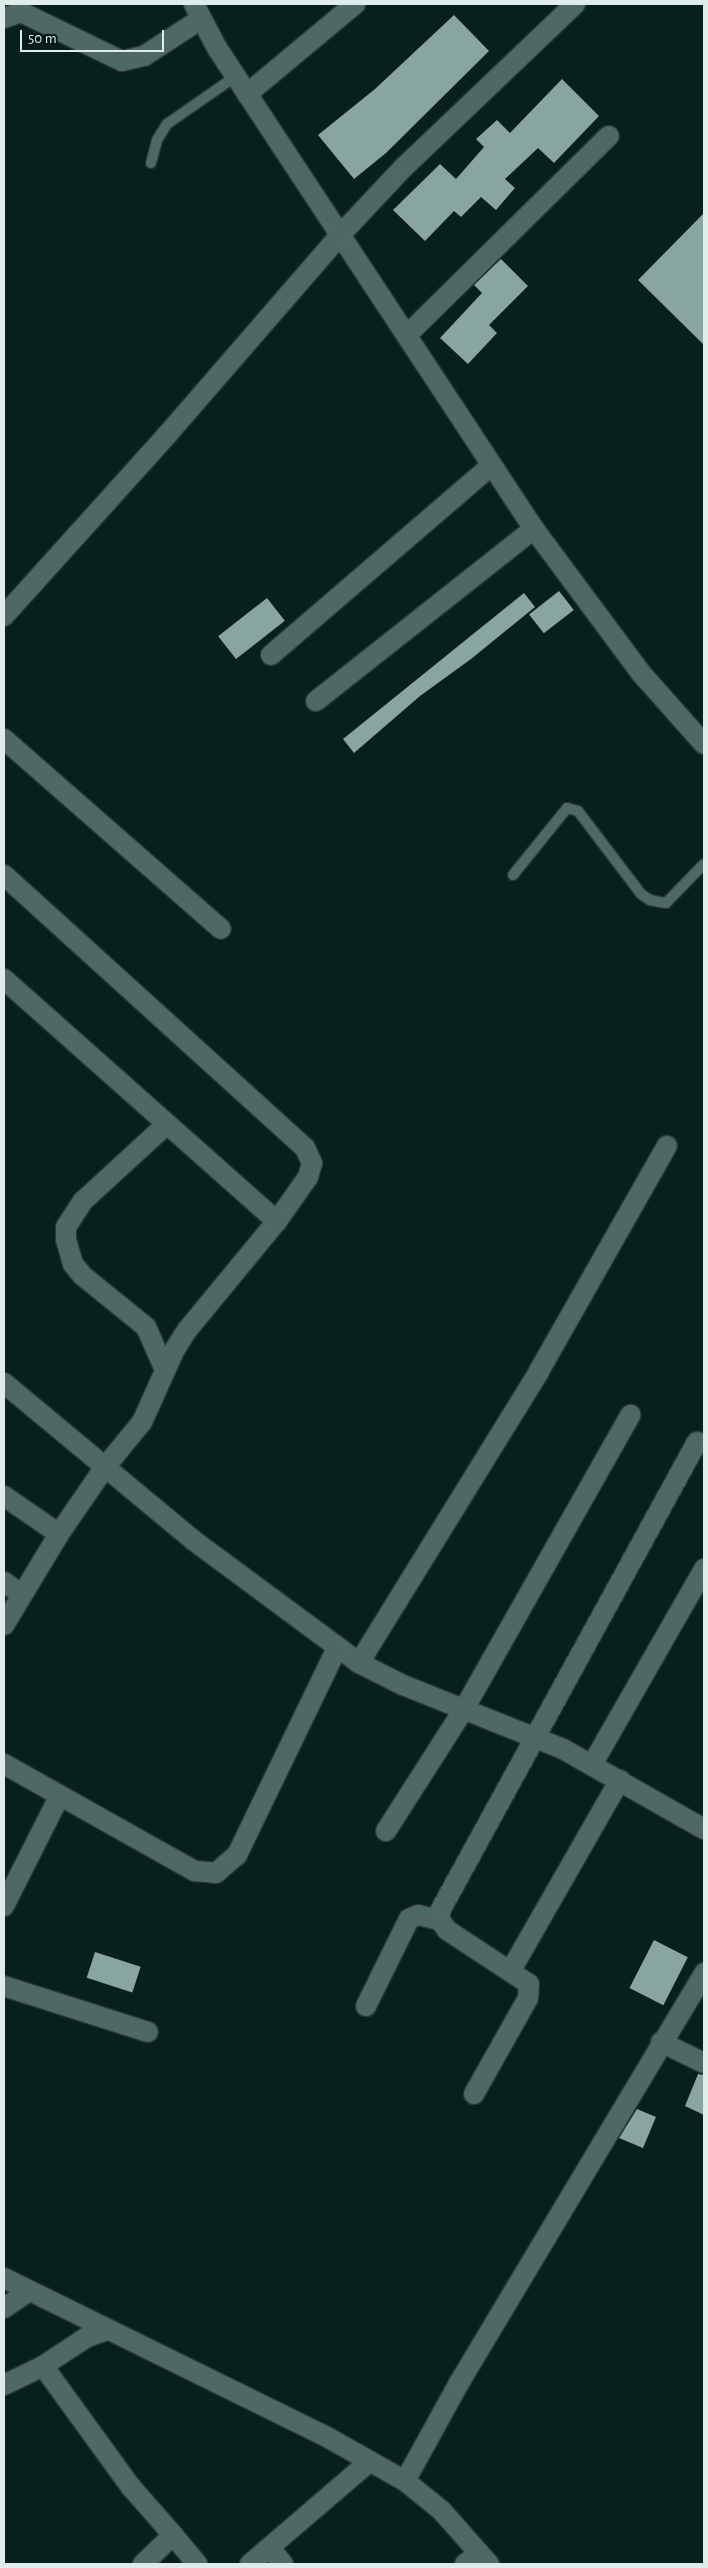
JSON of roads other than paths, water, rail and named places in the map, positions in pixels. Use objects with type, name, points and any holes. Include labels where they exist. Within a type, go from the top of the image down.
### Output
[{"type":"street","points":[[248,94],[355,4]]},
{"type":"street","points":[[4,616],[167,435],[341,234],[404,167],[575,4]]},
{"type":"street","points":[[4,18],[20,12],[122,61],[144,56],[197,11],[236,76],[408,334],[534,529],[641,673],[704,744]]},
{"type":"street","points":[[408,334],[609,136]]},
{"type":"street","points":[[270,655],[492,465]]},
{"type":"street","points":[[316,701],[534,529]]},
{"type":"street","points":[[4,739],[221,928]]},
{"type":"street","points":[[4,876],[305,1148],[311,1157],[311,1170],[277,1221],[187,1330],[165,1370],[142,1422],[105,1467],[59,1534],[21,1594],[4,1626]]},
{"type":"street","points":[[4,979],[277,1221]]},
{"type":"street","points":[[165,1370],[146,1326],[83,1276],[73,1264],[66,1240],[66,1227],[83,1201],[167,1124]]},
{"type":"street","points":[[359,1662],[539,1371],[667,1146]]},
{"type":"street","points":[[4,1384],[243,1579],[359,1662],[403,1685],[534,1737],[592,1763],[704,1829]]},
{"type":"street","points":[[386,1831],[464,1709],[630,1415]]},
{"type":"street","points":[[440,1920],[444,1900],[697,1442]]},
{"type":"street","points":[[4,1496],[59,1534]]},
{"type":"street","points":[[592,1763],[704,1569]]},
{"type":"street","points":[[4,1582],[21,1594]]},
{"type":"street","points":[[4,1764],[59,1797],[195,1871],[216,1873],[237,1855],[337,1648]]},
{"type":"street","points":[[511,1970],[620,1780]]},
{"type":"street","points":[[4,1906],[59,1797]]},
{"type":"street","points":[[366,2006],[409,1920],[418,1914],[440,1920],[447,1930],[511,1970],[528,1984],[528,1998],[474,2094]]},
{"type":"street","points":[[405,2481],[459,2383],[661,2042],[704,1973]]},
{"type":"street","points":[[4,1986],[148,2032]]},
{"type":"street","points":[[661,2042],[704,2063]]},
{"type":"street","points":[[4,2278],[370,2461],[405,2481],[440,2510],[477,2560]]},
{"type":"street","points":[[4,2308],[29,2291]]},
{"type":"street","points":[[4,2385],[43,2366],[87,2337],[107,2330]]},
{"type":"street","points":[[43,2366],[131,2487],[197,2564]]},
{"type":"street","points":[[250,2564],[370,2461]]},
{"type":"street","points":[[143,2564],[173,2535]]},
{"type":"street","points":[[270,2548],[283,2564]]},
{"type":"lane","points":[[152,163],[157,140],[167,124],[236,76]]},
{"type":"lane","points":[[513,875],[567,808],[578,811],[641,894],[650,900],[666,903],[704,864]]}]
